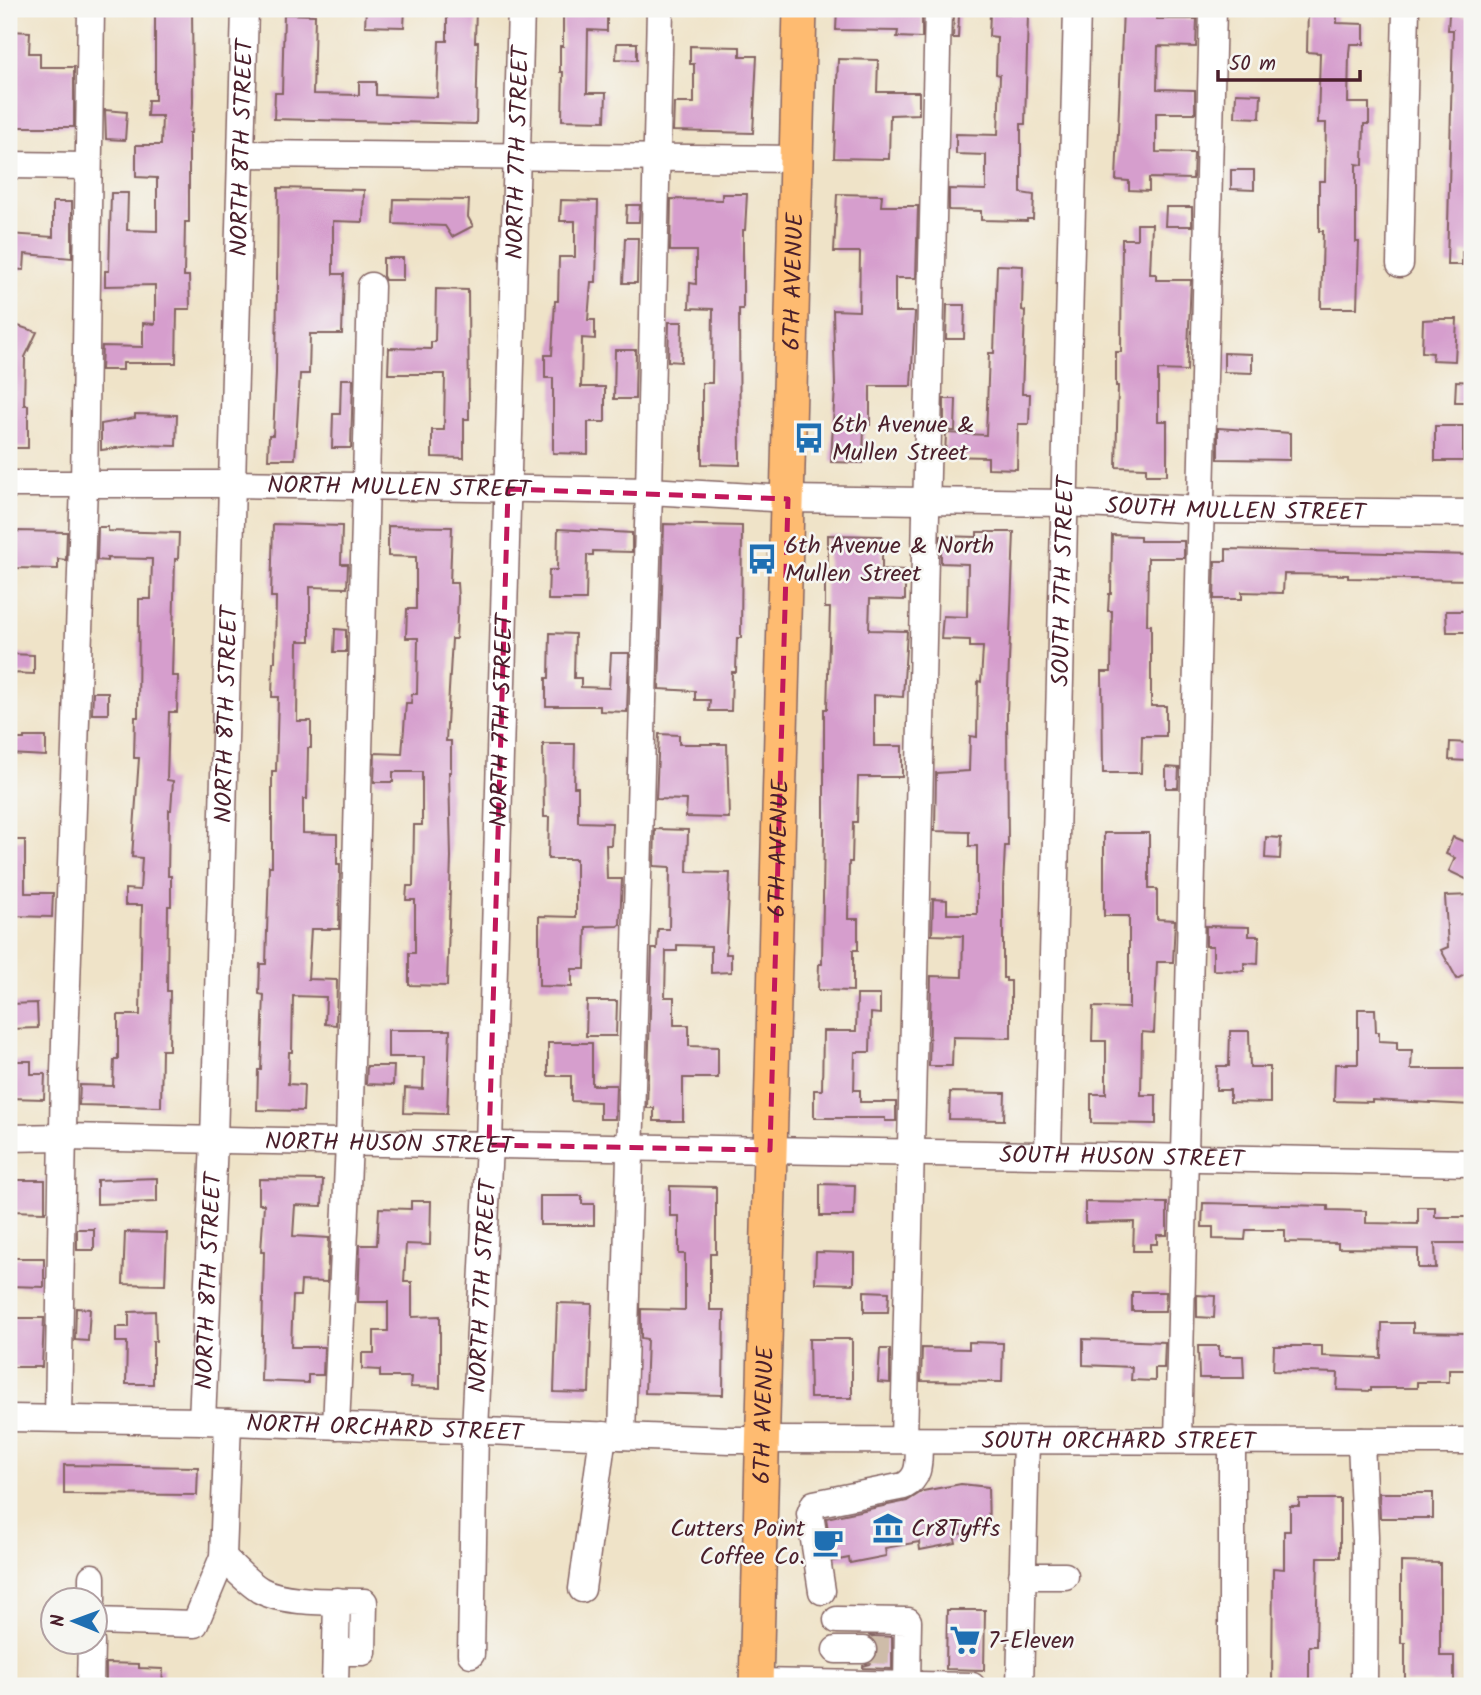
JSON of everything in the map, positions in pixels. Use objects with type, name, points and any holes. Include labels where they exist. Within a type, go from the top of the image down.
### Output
[{"type":"main road","name":"6TH AVENUE","points":[[757,1684],[800,9]]},
{"type":"street","points":[[58,1418],[63,1137],[84,484],[91,9]]},
{"type":"street","name":"NORTH 8TH STREET","points":[[202,1421],[214,1141],[245,9]]},
{"type":"street","name":"NORTH 7TH STREET","points":[[471,1654],[475,1430],[489,1145],[521,9]]},
{"type":"street","points":[[582,1589],[613,1435],[631,1149],[660,9]]},
{"type":"street","points":[[822,1591],[810,1514],[814,1504],[904,1486],[912,1481],[918,1471],[911,1441],[909,1153],[938,9]]},
{"type":"street","name":"SOUTH 7TH STREET","points":[[1048,1153],[1077,9]]},
{"type":"street","points":[[1178,1440],[1213,9]]},
{"type":"street","points":[[1400,264],[1406,9]]},
{"type":"street","points":[[243,154],[797,159]]},
{"type":"street","points":[[9,166],[88,166]]},
{"type":"street","points":[[336,1426],[349,1143],[368,486],[371,286]]},
{"type":"street","name":"NORTH MULLEN STREET","points":[[9,484],[232,484],[649,491],[788,499]]},
{"type":"street","name":"SOUTH MULLEN STREET","points":[[788,499],[1066,503],[1202,510],[1472,513]]},
{"type":"street","name":"NORTH HUSON STREET","points":[[9,1138],[770,1150]]},
{"type":"street","name":"SOUTH HUSON STREET","points":[[770,1150],[1048,1153],[1472,1163]]},
{"type":"street","name":"NORTH ORCHARD STREET","points":[[9,1418],[202,1421],[763,1440]]},
{"type":"street","points":[[108,1622],[195,1624],[223,1557],[228,1422]]},
{"type":"street","name":"SOUTH ORCHARD STREET","points":[[763,1440],[1472,1441]]},
{"type":"street","points":[[1231,1440],[1232,1686]]},
{"type":"street","points":[[1020,1686],[1026,1441]]},
{"type":"street","points":[[1361,1441],[1365,1536],[1364,1686]]},
{"type":"street","points":[[223,1557],[263,1591],[279,1597],[337,1601],[335,1686]]},
{"type":"street","points":[[1022,1576],[1065,1576]]},
{"type":"street","points":[[837,1620],[908,1621],[900,1650],[907,1685]]},
{"type":"street","points":[[836,1650],[863,1650]]},
{"type":"street","points":[[90,1686],[91,1656]]},
{"type":"street","points":[[757,1684],[972,1686]]},
{"type":"highlighted area","points":[[508,489],[788,499],[770,1150],[489,1145]]},
{"type":"building","points":[[155,9],[192,9],[193,102],[189,133],[189,222],[185,222],[184,276],[189,276],[190,309],[177,309],[176,363],[123,363],[123,370],[101,370],[102,346],[143,347],[143,323],[155,324],[155,285],[105,286],[105,271],[109,271],[111,193],[128,193],[127,230],[157,231],[157,178],[136,177],[136,145],[161,145],[162,116],[147,116],[148,100],[155,100]]},
{"type":"building","points":[[366,9],[405,9],[404,27],[365,26]]},
{"type":"building","points":[[447,9],[476,9],[476,124],[274,119],[275,93],[282,93],[284,14],[315,15],[313,94],[359,95],[359,82],[376,82],[376,95],[437,97],[439,41],[447,41]]},
{"type":"building","points":[[563,9],[607,9],[607,31],[588,30],[587,93],[606,93],[605,121],[562,120],[563,72],[560,72],[560,46],[563,46]]},
{"type":"building","points":[[837,9],[886,9],[886,13],[922,14],[922,38],[897,37],[898,31],[836,30]]},
{"type":"building","points":[[1123,9],[1157,9],[1157,19],[1197,19],[1196,47],[1158,46],[1157,89],[1195,90],[1195,113],[1156,113],[1156,152],[1194,153],[1193,179],[1149,178],[1149,191],[1129,190],[1129,181],[1116,180]]},
{"type":"building","points":[[1308,9],[1337,9],[1337,23],[1364,24],[1364,44],[1350,44],[1349,53],[1348,103],[1369,103],[1369,124],[1364,124],[1363,165],[1356,164],[1356,242],[1359,242],[1357,308],[1321,308],[1323,231],[1319,231],[1319,181],[1325,181],[1326,123],[1318,123],[1320,53],[1307,52]]},
{"type":"building","points":[[990,13],[1028,14],[1025,124],[1021,124],[1021,193],[1034,195],[1033,219],[1027,221],[981,220],[981,211],[949,210],[949,189],[986,190],[986,155],[956,154],[956,134],[998,135],[1000,75],[996,74],[997,37],[989,36]]},
{"type":"building","points":[[1449,14],[1472,14],[1472,252],[1462,252],[1462,265],[1447,265],[1453,30],[1448,30]]},
{"type":"building","points":[[954,15],[959,15],[958,38],[953,38]]},
{"type":"building","points":[[9,31],[30,32],[29,53],[40,53],[40,67],[74,67],[74,127],[9,127]]},
{"type":"building","points":[[617,43],[637,43],[637,60],[616,59]]},
{"type":"building","points":[[690,46],[740,47],[740,56],[757,56],[753,133],[673,131],[674,103],[694,103],[694,64],[690,64]]},
{"type":"building","points":[[838,59],[878,60],[877,92],[919,92],[919,114],[890,115],[889,159],[834,158]]},
{"type":"building","points":[[1236,93],[1261,94],[1260,118],[1235,117]]},
{"type":"building","points":[[105,110],[127,112],[125,140],[106,139]]},
{"type":"building","points":[[1231,170],[1254,170],[1254,190],[1231,189]]},
{"type":"building","points":[[278,188],[364,190],[363,222],[333,221],[333,274],[344,274],[342,334],[310,334],[309,374],[300,374],[295,459],[268,459],[269,435],[273,435],[276,373]]},
{"type":"building","points":[[722,194],[747,194],[743,230],[743,309],[739,309],[740,465],[702,464],[702,383],[712,383],[713,309],[689,308],[690,283],[696,284],[696,251],[670,251],[671,199],[722,200]]},
{"type":"building","points":[[837,194],[882,195],[881,206],[918,206],[916,278],[895,278],[895,312],[915,312],[911,386],[870,386],[870,425],[864,425],[863,463],[831,462],[835,386],[833,310],[859,311],[860,252],[834,252]]},
{"type":"building","points":[[394,199],[469,200],[468,217],[473,226],[452,237],[445,226],[393,224]]},
{"type":"building","points":[[561,200],[598,201],[596,282],[591,282],[588,320],[595,320],[595,339],[582,338],[581,387],[605,387],[605,422],[588,422],[588,454],[553,453],[553,378],[545,378],[545,355],[552,355],[555,301],[558,301],[559,257],[575,257],[575,221],[560,221]]},
{"type":"building","points":[[53,202],[72,202],[72,258],[25,254],[24,270],[9,269],[9,234],[53,237]]},
{"type":"building","points":[[627,205],[640,205],[639,222],[626,222]]},
{"type":"building","points":[[1166,207],[1192,207],[1192,226],[1165,226]]},
{"type":"building","points":[[1137,224],[1152,224],[1150,274],[1156,274],[1156,280],[1191,280],[1187,371],[1158,370],[1158,421],[1167,421],[1167,475],[1146,475],[1146,468],[1116,467],[1116,352],[1121,352],[1122,239],[1137,239]]},
{"type":"building","points":[[625,238],[638,238],[637,283],[623,283]]},
{"type":"building","points":[[383,258],[403,258],[403,280],[385,280]]},
{"type":"building","points":[[997,265],[1023,266],[1022,310],[1025,311],[1022,394],[1030,394],[1029,424],[1018,424],[1017,469],[988,468],[988,457],[945,456],[946,433],[986,435],[989,353],[994,353]]},
{"type":"building","points":[[436,289],[468,290],[469,419],[464,419],[464,458],[432,457],[432,430],[444,430],[445,374],[388,374],[389,348],[431,349],[431,342],[435,342]]},
{"type":"building","points":[[947,305],[965,305],[964,339],[946,339]]},
{"type":"building","points":[[1457,319],[1455,361],[1432,360],[1433,353],[1422,352],[1423,320]]},
{"type":"building","points":[[669,322],[682,322],[681,362],[668,361]]},
{"type":"building","points":[[9,323],[37,332],[25,357],[24,405],[28,405],[28,448],[9,448]]},
{"type":"building","points":[[615,350],[636,350],[635,399],[614,399]]},
{"type":"building","points":[[1224,353],[1252,354],[1252,373],[1224,372]]},
{"type":"building","points":[[341,379],[353,379],[351,448],[332,448],[333,414],[340,414]]},
{"type":"building","points":[[1456,381],[1472,382],[1472,402],[1455,402]]},
{"type":"building","points":[[944,399],[956,399],[955,431],[944,431]]},
{"type":"building","points":[[135,414],[177,415],[176,446],[138,445],[101,450],[101,424],[135,418]]},
{"type":"building","points":[[1435,426],[1463,426],[1463,461],[1435,461]]},
{"type":"building","points":[[1218,428],[1290,433],[1290,460],[1218,459]]},
{"type":"building","points":[[273,524],[342,526],[341,564],[348,564],[347,588],[310,587],[310,641],[298,641],[297,721],[311,721],[307,799],[303,799],[303,833],[337,834],[337,864],[340,864],[339,929],[311,929],[308,979],[337,980],[336,1025],[325,1024],[326,997],[293,996],[292,1052],[289,1052],[288,1084],[304,1085],[303,1111],[257,1110],[264,995],[259,994],[260,964],[266,964],[269,866],[272,866],[272,771],[276,771],[278,697],[272,697],[276,597],[271,597]]},
{"type":"building","points":[[664,524],[742,526],[741,638],[737,638],[736,672],[732,672],[731,711],[709,711],[710,700],[695,700],[695,691],[659,689]]},
{"type":"building","points":[[388,526],[452,527],[450,583],[457,583],[458,598],[456,639],[452,639],[446,741],[451,741],[447,986],[409,985],[409,953],[415,953],[415,900],[406,900],[407,886],[413,886],[414,825],[422,825],[422,772],[393,772],[393,782],[374,782],[375,753],[402,754],[406,703],[411,703],[412,694],[417,694],[418,638],[406,638],[407,609],[416,609],[416,557],[388,556]]},
{"type":"building","points":[[98,527],[108,527],[108,531],[179,533],[178,559],[175,559],[172,676],[178,676],[177,712],[169,712],[167,780],[173,781],[169,810],[168,876],[171,876],[167,991],[170,991],[169,1050],[162,1050],[161,1107],[79,1105],[80,1085],[113,1086],[114,1060],[118,1060],[118,1015],[140,1015],[142,905],[125,905],[125,889],[140,890],[142,858],[132,857],[139,758],[134,758],[135,717],[138,717],[139,599],[151,599],[152,559],[97,560]]},
{"type":"building","points":[[558,529],[632,533],[632,552],[593,551],[593,555],[587,555],[586,600],[548,600],[549,570],[557,570]]},
{"type":"building","points":[[14,531],[67,532],[66,560],[58,559],[58,569],[13,568]]},
{"type":"building","points":[[977,532],[1014,532],[1007,713],[1008,846],[1005,846],[1003,887],[1003,978],[1011,981],[1011,1038],[953,1037],[952,1066],[929,1066],[931,976],[962,977],[963,936],[932,935],[933,899],[947,900],[947,914],[977,914],[977,846],[969,846],[969,832],[935,831],[936,773],[969,771],[970,736],[977,737],[978,681],[981,682],[983,647],[970,647],[970,640],[941,639],[943,616],[967,617],[968,564],[941,563],[941,536],[977,537]]},
{"type":"building","points":[[828,535],[882,536],[882,569],[905,570],[905,600],[870,599],[869,630],[907,631],[903,697],[874,695],[874,746],[902,746],[902,777],[858,777],[857,822],[853,822],[852,862],[849,862],[848,919],[858,919],[858,950],[853,950],[853,991],[818,990],[819,964],[822,964],[824,709],[827,709],[830,608],[825,608]]},
{"type":"building","points":[[1112,535],[1140,536],[1140,541],[1184,541],[1184,558],[1148,558],[1147,625],[1151,625],[1151,706],[1166,706],[1166,736],[1142,736],[1141,773],[1103,773],[1102,672],[1111,672],[1112,611],[1108,611],[1111,594]]},
{"type":"building","points":[[1226,549],[1472,555],[1472,580],[1284,574],[1283,593],[1242,592],[1242,599],[1214,599],[1215,561],[1226,561]]},
{"type":"building","points":[[1446,611],[1470,611],[1470,632],[1447,632]]},
{"type":"building","points":[[335,629],[346,630],[346,652],[334,652]]},
{"type":"building","points":[[550,633],[575,634],[574,678],[581,678],[581,687],[609,688],[611,653],[629,653],[627,712],[600,711],[600,706],[546,706]]},
{"type":"building","points":[[9,654],[34,655],[34,674],[9,673]]},
{"type":"building","points":[[93,692],[108,692],[108,714],[92,714]]},
{"type":"building","points":[[659,734],[679,735],[679,744],[727,744],[729,818],[686,817],[687,800],[656,799]]},
{"type":"building","points":[[46,737],[46,756],[9,754],[9,739]]},
{"type":"building","points":[[1450,742],[1469,743],[1468,761],[1449,760]]},
{"type":"building","points":[[543,744],[575,744],[574,787],[578,787],[578,822],[612,823],[611,845],[606,845],[607,879],[622,879],[620,924],[586,927],[585,969],[572,969],[572,987],[539,986],[539,916],[576,917],[576,859],[548,859],[549,817],[544,817]]},
{"type":"building","points":[[1166,767],[1179,768],[1178,788],[1166,788]]},
{"type":"building","points":[[655,829],[688,830],[687,872],[730,873],[726,954],[731,954],[731,972],[711,973],[711,946],[677,945],[677,951],[666,951],[665,997],[674,997],[674,1025],[689,1025],[689,1046],[718,1047],[718,1078],[683,1078],[683,1121],[654,1121],[654,1108],[647,1108],[652,949],[657,949],[658,929],[669,929],[670,867],[654,866]]},
{"type":"building","points":[[1104,833],[1149,833],[1149,889],[1157,889],[1157,919],[1175,920],[1173,962],[1157,962],[1154,1033],[1142,1032],[1141,1095],[1156,1095],[1156,1124],[1091,1123],[1091,1094],[1106,1094],[1106,1041],[1092,1041],[1093,1007],[1129,1008],[1129,916],[1104,916]]},
{"type":"building","points":[[1266,837],[1281,838],[1280,859],[1265,858]]},
{"type":"building","points":[[1453,837],[1472,845],[1472,882],[1449,871],[1455,858],[1446,854]]},
{"type":"building","points":[[9,840],[25,840],[25,893],[53,893],[52,917],[9,916]]},
{"type":"building","points":[[1472,895],[1472,971],[1457,979],[1441,950],[1448,947],[1445,896]]},
{"type":"building","points":[[1206,926],[1249,927],[1249,936],[1259,936],[1258,964],[1244,963],[1244,971],[1213,970],[1213,946],[1206,946]]},
{"type":"building","points":[[857,995],[880,995],[880,1014],[871,1013],[870,1052],[855,1052],[854,1090],[860,1090],[860,1102],[896,1102],[896,1121],[885,1121],[885,1118],[814,1118],[814,1090],[822,1090],[823,1031],[856,1031]]},
{"type":"building","points":[[587,1001],[617,1001],[616,1036],[586,1036]]},
{"type":"building","points":[[37,1003],[38,1028],[9,1029],[9,1004]]},
{"type":"building","points":[[1358,1009],[1375,1009],[1379,1041],[1397,1042],[1397,1050],[1412,1050],[1411,1069],[1472,1069],[1472,1105],[1372,1100],[1334,1101],[1335,1064],[1358,1064]]},
{"type":"building","points":[[388,1030],[450,1030],[447,1114],[404,1113],[405,1088],[423,1089],[424,1057],[388,1057]]},
{"type":"building","points":[[1230,1031],[1249,1031],[1250,1067],[1270,1067],[1270,1103],[1230,1102],[1230,1090],[1216,1090],[1217,1066],[1229,1066]]},
{"type":"building","points":[[548,1043],[592,1043],[592,1085],[616,1085],[615,1119],[600,1119],[600,1102],[571,1101],[571,1076],[548,1076]]},
{"type":"building","points":[[9,1061],[31,1061],[31,1074],[45,1074],[44,1099],[9,1098]]},
{"type":"building","points":[[367,1066],[394,1066],[393,1085],[366,1084]]},
{"type":"building","points":[[950,1092],[1005,1093],[1004,1120],[949,1119]]},
{"type":"building","points":[[157,1178],[157,1202],[97,1204],[97,1180]]},
{"type":"building","points":[[259,1179],[323,1180],[322,1206],[295,1205],[293,1236],[329,1238],[327,1282],[301,1281],[300,1296],[293,1296],[291,1347],[324,1347],[323,1375],[308,1375],[308,1383],[261,1381],[264,1252],[261,1252],[264,1204],[259,1204]]},
{"type":"building","points":[[9,1180],[45,1180],[45,1212],[9,1211]]},
{"type":"building","points":[[820,1184],[855,1185],[854,1216],[820,1216]]},
{"type":"building","points":[[670,1186],[716,1187],[716,1254],[710,1254],[710,1310],[724,1310],[723,1395],[645,1393],[647,1339],[641,1338],[641,1309],[685,1310],[685,1254],[679,1254],[679,1216],[670,1216]]},
{"type":"building","points":[[540,1196],[582,1196],[582,1204],[594,1204],[594,1225],[540,1225]]},
{"type":"building","points":[[411,1201],[431,1201],[430,1245],[406,1244],[404,1282],[412,1282],[412,1317],[440,1316],[440,1388],[410,1387],[411,1377],[380,1377],[380,1370],[362,1369],[362,1353],[374,1353],[374,1331],[388,1331],[388,1302],[358,1302],[360,1245],[377,1245],[379,1208],[411,1209]]},
{"type":"building","points":[[1085,1202],[1167,1203],[1167,1235],[1157,1235],[1157,1244],[1150,1244],[1150,1251],[1133,1251],[1134,1222],[1085,1223]]},
{"type":"building","points":[[1203,1203],[1328,1206],[1328,1210],[1366,1211],[1366,1223],[1418,1224],[1418,1207],[1435,1207],[1435,1217],[1469,1217],[1470,1243],[1435,1243],[1436,1268],[1418,1268],[1418,1249],[1338,1248],[1338,1243],[1285,1242],[1285,1230],[1246,1230],[1245,1240],[1213,1239],[1213,1227],[1202,1227]]},
{"type":"building","points":[[77,1229],[94,1229],[94,1250],[77,1250]]},
{"type":"building","points":[[125,1232],[167,1233],[165,1285],[123,1284]]},
{"type":"building","points":[[816,1252],[854,1253],[854,1284],[815,1283]]},
{"type":"building","points":[[9,1258],[44,1258],[44,1287],[9,1286]]},
{"type":"building","points":[[864,1291],[889,1292],[888,1312],[864,1312]]},
{"type":"building","points":[[1132,1292],[1166,1292],[1165,1311],[1132,1311]]},
{"type":"building","points":[[1197,1295],[1215,1296],[1214,1318],[1197,1317]]},
{"type":"building","points":[[557,1303],[592,1304],[589,1393],[554,1392]]},
{"type":"building","points":[[76,1308],[90,1309],[88,1341],[75,1340]]},
{"type":"building","points":[[155,1311],[153,1384],[126,1384],[127,1342],[116,1342],[116,1327],[129,1327],[129,1312]]},
{"type":"building","points":[[9,1318],[44,1318],[42,1367],[9,1367]]},
{"type":"building","points":[[1382,1323],[1413,1323],[1413,1332],[1467,1333],[1466,1370],[1449,1370],[1449,1382],[1417,1382],[1417,1388],[1371,1388],[1371,1391],[1337,1390],[1338,1373],[1273,1371],[1274,1346],[1322,1346],[1322,1356],[1381,1358]]},
{"type":"building","points":[[809,1339],[852,1339],[852,1398],[810,1398]]},
{"type":"building","points":[[1083,1339],[1165,1342],[1164,1368],[1155,1368],[1155,1381],[1131,1380],[1132,1367],[1083,1365]]},
{"type":"building","points":[[969,1342],[1003,1343],[1002,1382],[921,1381],[922,1348],[969,1349]]},
{"type":"building","points":[[1198,1346],[1219,1346],[1219,1356],[1243,1356],[1244,1378],[1199,1378]]},
{"type":"building","points":[[880,1349],[890,1349],[890,1383],[878,1382]]},
{"type":"building","points":[[64,1465],[198,1467],[197,1495],[64,1494]]},
{"type":"building","points":[[961,1484],[988,1487],[989,1528],[954,1535],[956,1543],[920,1550],[919,1542],[885,1548],[886,1556],[850,1563],[849,1558],[833,1561],[826,1518],[907,1501],[923,1491]]},
{"type":"building","points":[[1379,1493],[1433,1493],[1433,1518],[1380,1518]]},
{"type":"building","points":[[1299,1499],[1340,1499],[1340,1557],[1318,1557],[1316,1646],[1309,1646],[1309,1686],[1272,1686],[1273,1568],[1284,1569],[1284,1531],[1290,1531],[1290,1506],[1299,1506]]},
{"type":"building","points":[[1401,1562],[1440,1563],[1440,1656],[1454,1656],[1454,1683],[1405,1683],[1405,1643],[1401,1643]]},
{"type":"building","name":"7-Eleven","points":[[947,1610],[985,1610],[984,1670],[946,1669]]},
{"type":"building","points":[[870,1636],[892,1637],[892,1669],[863,1668],[876,1658],[879,1651],[877,1643]]},
{"type":"building","points":[[106,1663],[139,1664],[139,1668],[163,1669],[162,1686],[106,1686]]},
{"type":"tunnel","points":[[863,1650],[893,1651]]},
{"type":"place","name":"6th Avenue & Mullen Street","points":[[809,438]]},
{"type":"place","name":"6th Avenue & North Mullen Street","points":[[762,559]]},
{"type":"place","name":"Cr8Tyffs","points":[[888,1528]]},
{"type":"place","name":"Cutters Point Coffee Co.","points":[[828,1542]]},
{"type":"place","name":"7-Eleven","points":[[965,1640]]}]
